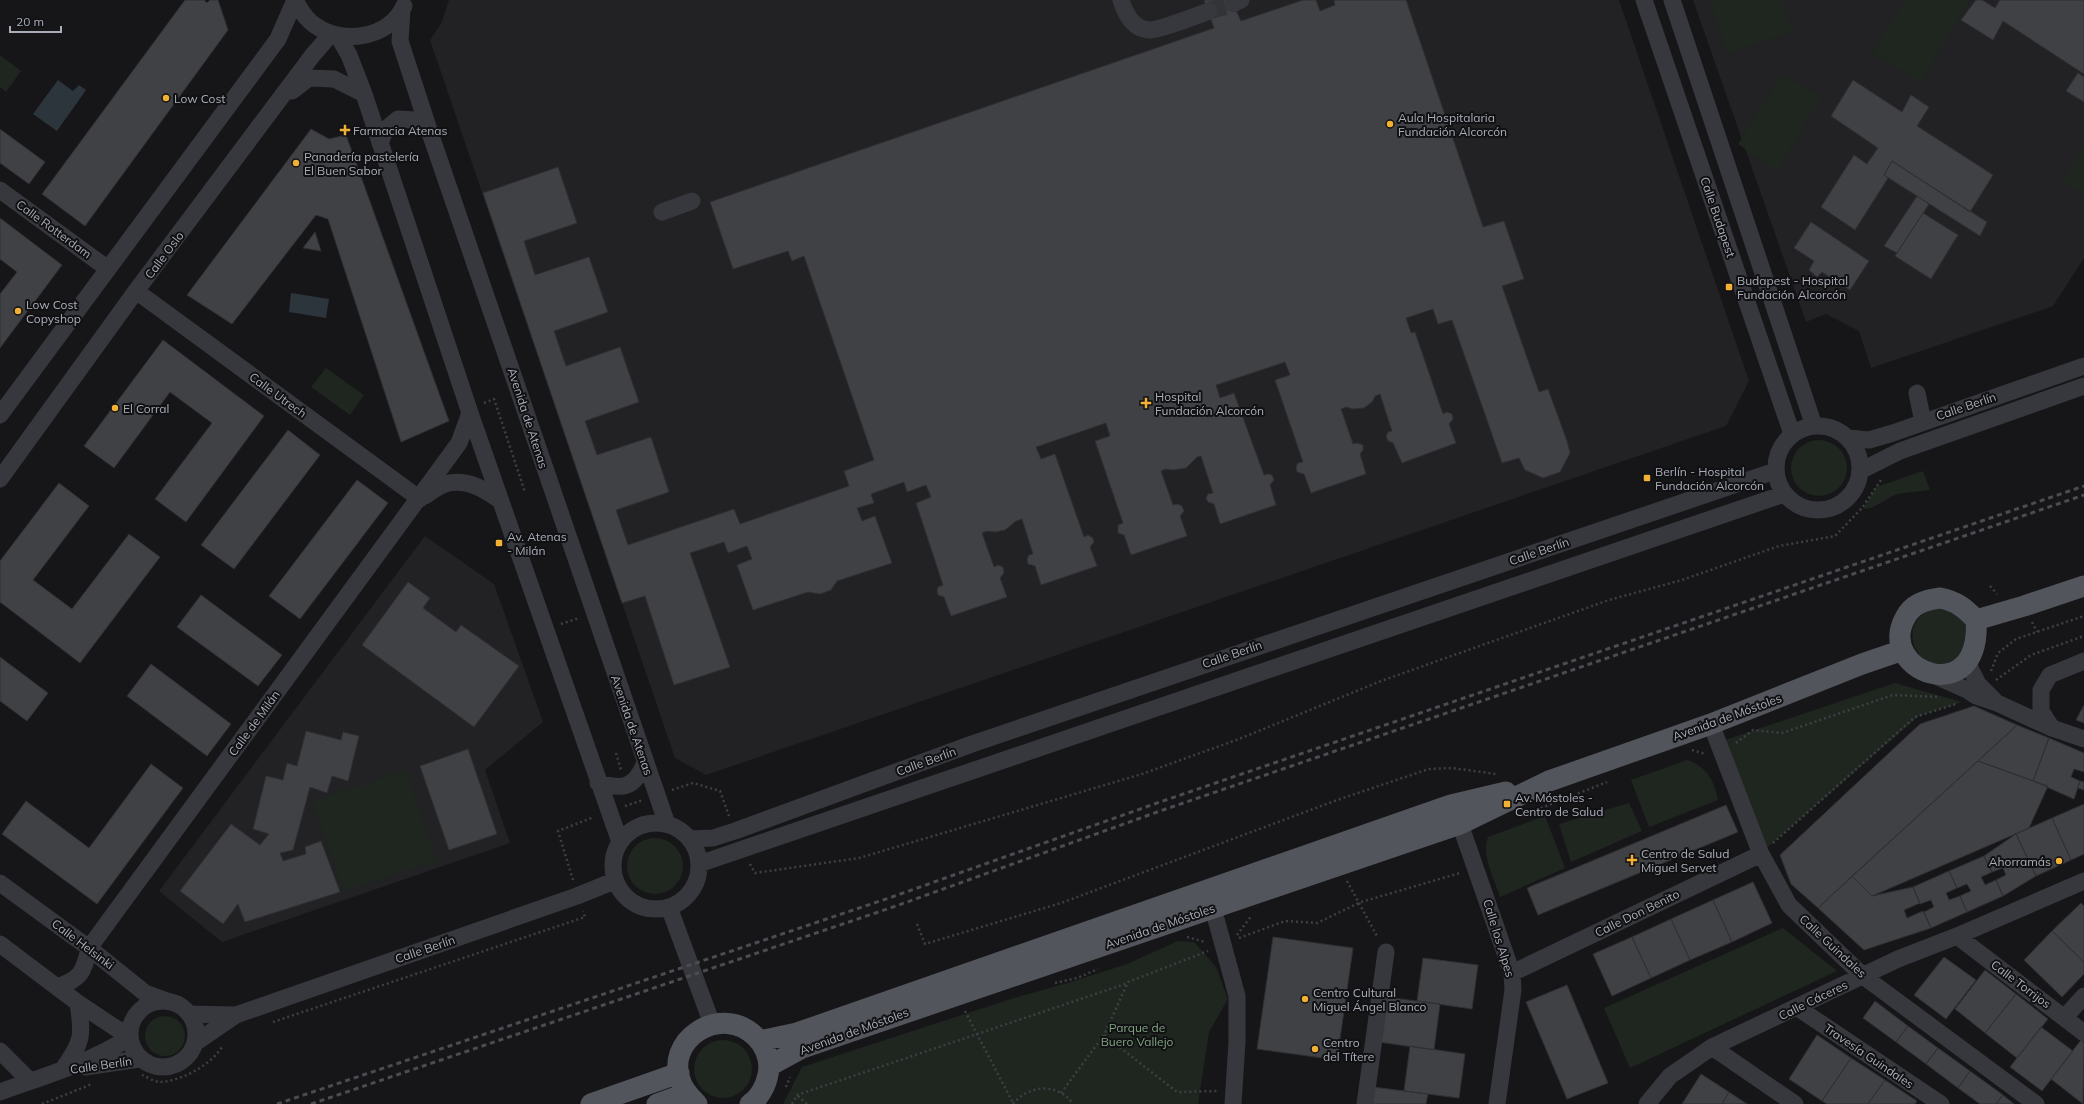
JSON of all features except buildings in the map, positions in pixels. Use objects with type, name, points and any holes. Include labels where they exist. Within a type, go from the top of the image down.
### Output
[{"type":"main road","points":[[1976,620],[2084,586]]},
{"type":"main road","points":[[1940,598],[1953,601],[1964,608],[1976,620],[1975,648],[1967,662],[1957,670],[1944,674],[1931,674],[1918,669],[1908,660],[1903,650],[1900,636],[1902,624],[1912,609],[1928,599],[1940,598]]},
{"type":"main road","name":"Avenida de Móstoles","points":[[760,1041],[797,1034],[1451,805],[1549,781],[1711,724],[1862,664],[1903,650]]},
{"type":"main road","name":"Avenida de Móstoles","points":[[769,1066],[802,1048],[1460,824],[1549,781]]},
{"type":"main road","points":[[656,1104],[692,1099],[681,1084],[679,1060],[682,1048],[690,1037],[700,1029],[712,1024],[725,1022],[739,1025],[751,1031],[760,1041],[766,1053],[769,1066],[767,1079],[762,1092],[750,1104]]},
{"type":"main road","points":[[591,1104],[679,1073]]},
{"type":"street","points":[[295,0],[304,14],[312,22],[334,35],[349,55],[364,94],[469,411],[598,783],[610,811],[620,842]]},
{"type":"street","points":[[0,415],[278,39],[295,0]]},
{"type":"street","points":[[1121,0],[1126,16],[1134,24],[1149,30],[1209,12]]},
{"type":"street","name":"Calle Budapest","points":[[1644,0],[1792,434]]},
{"type":"street","name":"Calle Budapest","points":[[1672,0],[1814,426]]},
{"type":"street","points":[[334,35],[356,37],[374,33],[390,23],[405,5]]},
{"type":"street","name":"Avenida de Atenas","points":[[405,5],[400,41],[428,127],[667,824]]},
{"type":"street","name":"Calle Oslo","points":[[0,479],[136,291],[312,56],[334,35]]},
{"type":"street","points":[[282,98],[309,78],[334,79],[364,94]]},
{"type":"street","points":[[380,143],[386,129],[398,119],[415,120],[428,127]]},
{"type":"street","name":"Calle Rotterdam","points":[[0,190],[108,268]]},
{"type":"street","points":[[662,212],[692,201]]},
{"type":"street","name":"Calle Utrech","points":[[136,291],[420,499]]},
{"type":"street","name":"Calle Berlín","points":[[1848,438],[1869,440],[2084,366]]},
{"type":"street","name":"Calle Berlín","points":[[1860,471],[1900,451],[2084,386]]},
{"type":"street","points":[[1917,393],[1923,422]]},
{"type":"street","name":"Calle de Milán","points":[[89,948],[420,499],[459,443],[469,411]]},
{"type":"street","points":[[1814,426],[1826,427],[1838,431],[1848,438],[1855,448],[1859,459],[1860,471],[1858,482],[1853,493],[1845,501],[1836,507],[1813,511],[1802,508],[1784,494],[1779,487],[1775,471],[1779,450],[1792,434],[1803,428],[1814,426]]},
{"type":"street","name":"Calle Berlín","points":[[690,839],[712,838],[735,831],[987,738],[1775,471]]},
{"type":"street","name":"Calle de Milán","points":[[420,499],[444,484],[462,483],[476,485],[501,501]]},
{"type":"street","name":"Calle Berlín","points":[[699,864],[1784,494]]},
{"type":"street","points":[[2052,728],[2041,711],[2040,690],[2050,676],[2084,661]]},
{"type":"street","points":[[1967,662],[1979,693]]},
{"type":"street","points":[[1931,674],[1967,690],[1979,693],[1997,703],[2052,728],[2084,739]]},
{"type":"street","name":"Calle Guindales","points":[[1711,724],[1761,854],[1789,905],[1863,976],[2036,1104]]},
{"type":"street","points":[[598,783],[613,787],[627,786],[639,775],[645,763]]},
{"type":"street","points":[[654,823],[667,824],[680,830],[690,839],[696,851],[699,864],[697,878],[691,891],[681,901],[669,906],[655,909],[641,906],[629,899],[614,881],[613,864],[615,853],[620,842],[629,832],[641,826],[654,823]]},
{"type":"street","name":"Calle los Alpes","points":[[1460,824],[1512,973],[1513,990],[1497,1104]]},
{"type":"street","name":"Calle Don Benito","points":[[1512,973],[1761,854]]},
{"type":"street","name":"Calle Berlín","points":[[195,1043],[236,1015],[577,896],[614,881]]},
{"type":"street","name":"Calle Cáceres","points":[[1647,1104],[1670,1076],[1712,1047],[1798,1008],[1898,959],[1958,936],[2083,882]]},
{"type":"street","name":"Calle Helsinki","points":[[0,883],[89,948],[145,992],[167,1001]]},
{"type":"street","points":[[669,906],[712,1024]]},
{"type":"street","points":[[1213,908],[1237,996],[1237,1042],[1233,1098]]},
{"type":"street","name":"Calle Torrijos","points":[[1958,936],[2084,1032]]},
{"type":"street","points":[[0,944],[78,1003],[117,1029],[130,1035]]},
{"type":"street","points":[[57,987],[73,982],[80,975],[86,961],[89,948]]},
{"type":"street","points":[[1365,1104],[1386,952]]},
{"type":"street","points":[[2065,1018],[2084,996]]},
{"type":"street","points":[[167,1001],[180,1006],[190,1014],[195,1024],[195,1043],[190,1053],[183,1060],[174,1065],[163,1067],[140,1067],[130,1045],[132,1023],[137,1013],[146,1006],[156,1002],[167,1001]]},
{"type":"street","points":[[63,1070],[76,1051],[82,1032],[78,1003]]},
{"type":"street","name":"Travesía Guindales","points":[[1798,1008],[1941,1104]]},
{"type":"street","name":"Calle Berlín","points":[[190,1014],[236,1015]]},
{"type":"street","name":"Calle Berlín","points":[[0,1092],[63,1070],[101,1054],[130,1035]]},
{"type":"street","points":[[1712,1047],[1795,1104]]},
{"type":"street","points":[[0,1051],[30,1081]]},
{"type":"street","name":"Calle Berlín","points":[[63,1070],[140,1067]]},
{"type":"path","points":[[469,411],[494,399],[525,492]]},
{"type":"path","points":[[741,850],[755,873],[859,858],[1142,774],[1239,739],[1381,681],[1609,600],[1682,580],[1779,546],[1835,536],[1862,508],[1883,476]]},
{"type":"path","points":[[520,494],[530,490]]},
{"type":"path","points":[[577,610],[582,625]]},
{"type":"path","points":[[1761,854],[1915,717],[1990,688],[1990,673],[1998,653],[2016,639],[2084,616]]},
{"type":"path","points":[[557,617],[562,632]]},
{"type":"path","points":[[560,624],[580,617]]},
{"type":"path","points":[[610,755],[620,752]]},
{"type":"path","points":[[917,924],[926,944],[1061,903],[1332,802],[1429,769],[1452,768],[1497,774]]},
{"type":"path","points":[[271,1023],[585,917],[577,896],[558,831],[610,811],[693,783],[720,791],[735,831]]},
{"type":"path","points":[[1338,865],[1386,952]]},
{"type":"path","points":[[792,1104],[797,1095],[1128,982],[1286,921],[1317,923],[1359,903],[1476,869]]},
{"type":"path","points":[[1062,1093],[1104,1035],[1128,982]]},
{"type":"path","points":[[962,1006],[1013,1104],[1021,1095],[1030,1090],[1041,1088],[1051,1089],[1062,1093],[1073,1104]]},
{"type":"path","points":[[1104,1035],[1177,1092],[1233,1098]]},
{"type":"path","points":[[140,1067],[160,1082],[193,1074],[218,1054],[223,1043]]},
{"type":"path","points":[[42,1104],[94,1084]]},
{"type":"path","points":[[797,1095],[807,1104]]},
{"type":"shaded area","name":"Hospital Fundación Alcorcón","points":[[449,0],[1619,0],[1749,381],[1726,426],[706,775],[675,758],[430,40],[441,24]]},
{"type":"shaded area","points":[[1693,0],[2084,0],[2084,258],[2053,306],[1871,368],[1859,331],[1826,314],[1806,322]]},
{"type":"shaded area","points":[[58,80],[73,91],[79,85],[86,90],[57,131],[33,114]]},
{"type":"shaded area","points":[[291,293],[329,299],[326,318],[289,312]]},
{"type":"shaded area","points":[[425,536],[494,584],[543,722],[485,770],[510,843],[222,942],[159,891]]},
{"type":"green space","points":[[1710,0],[1782,0],[1793,31],[1728,53]]},
{"type":"green space","points":[[1905,0],[1971,0],[1920,82],[1872,52]]},
{"type":"green space","points":[[0,55],[21,71],[6,92],[0,87]]},
{"type":"green space","points":[[1782,74],[1821,97],[1777,171],[1738,144]]},
{"type":"green space","points":[[2084,146],[2084,195],[2062,181]]},
{"type":"green space","points":[[326,368],[364,395],[350,415],[311,387]]},
{"type":"green space","points":[[1819,440],[1834,445],[1842,453],[1847,468],[1842,483],[1834,491],[1819,496],[1804,491],[1796,483],[1791,468],[1796,453],[1804,445]]},
{"type":"green space","points":[[1923,471],[1930,490],[1897,494],[1871,508],[1863,509],[1876,487]]},
{"type":"green space","points":[[1935,608],[1952,610],[1965,622],[1966,648],[1952,661],[1940,664],[1929,662],[1921,656],[1915,646],[1912,636],[1914,625],[1922,615]]},
{"type":"green space","points":[[1895,683],[1962,702],[1919,716],[1768,847],[1762,838],[1725,740]]},
{"type":"green space","points":[[1687,760],[1705,770],[1712,780],[1718,800],[1649,827],[1631,780]]},
{"type":"green space","points":[[406,770],[437,861],[343,892],[313,801]]},
{"type":"green space","points":[[1629,803],[1642,831],[1571,862],[1559,824]]},
{"type":"green space","points":[[1545,816],[1565,868],[1500,897],[1487,859],[1486,844],[1488,837]]},
{"type":"green space","points":[[655,838],[670,843],[678,851],[683,866],[678,881],[670,889],[655,894],[640,889],[632,881],[627,866],[632,851],[640,843]]},
{"type":"green space","points":[[1783,928],[1837,971],[1630,1068],[1604,1008]]},
{"type":"green space","name":"Parque de Buero Vallejo","points":[[1178,941],[1194,942],[1216,967],[1228,999],[1209,1032],[1198,1104],[783,1104],[802,1067],[1014,998],[1127,964]]},
{"type":"green space","points":[[161,1016],[169,1016],[176,1019],[182,1025],[185,1036],[182,1047],[176,1053],[169,1056],[161,1056],[154,1053],[148,1047],[145,1040],[145,1032],[148,1025],[154,1019]]},
{"type":"green space","points":[[717,1040],[729,1040],[744,1048],[752,1063],[752,1075],[744,1090],[729,1098],[717,1098],[702,1090],[694,1075],[694,1063],[702,1048]]},
{"type":"tunnel","points":[[1209,11],[1233,4]]},
{"type":"railway","points":[[277,1104],[889,898],[1157,803],[2084,486]]},
{"type":"railway","points":[[311,1104],[896,906],[1160,811],[2084,495]]},
{"type":"place","name":"Low Cost","points":[[166,98]]},
{"type":"place","name":"Aula Hospitalaria Fundación Alcorcón","points":[[1390,124]]},
{"type":"place","name":"Farmacia Atenas","points":[[345,130]]},
{"type":"place","name":"Panadería pastelería El Buen Sabor","points":[[296,163]]},
{"type":"place","name":"Budapest - Hospital Fundación Alcorcón","points":[[1729,287]]},
{"type":"place","name":"Low Cost Copyshop","points":[[18,311]]},
{"type":"place","name":"Hospital Fundación Alcorcón","points":[[1146,403]]},
{"type":"place","name":"El Corral","points":[[115,408]]},
{"type":"place","name":"Berlín - Hospital Fundación Alcorcón","points":[[1647,478]]},
{"type":"place","name":"Av. Atenas - Milán","points":[[499,543]]},
{"type":"place","name":"Av. Móstoles - Centro de Salud","points":[[1507,804]]},
{"type":"place","name":"Centro de Salud Miguel Servet","points":[[1632,860]]},
{"type":"place","name":"Ahorramás","points":[[2059,861]]},
{"type":"place","name":"Centro Cultural Miguel Ángel Blanco","points":[[1305,999]]},
{"type":"place","name":"Centro del Títere","points":[[1315,1049]]}]
